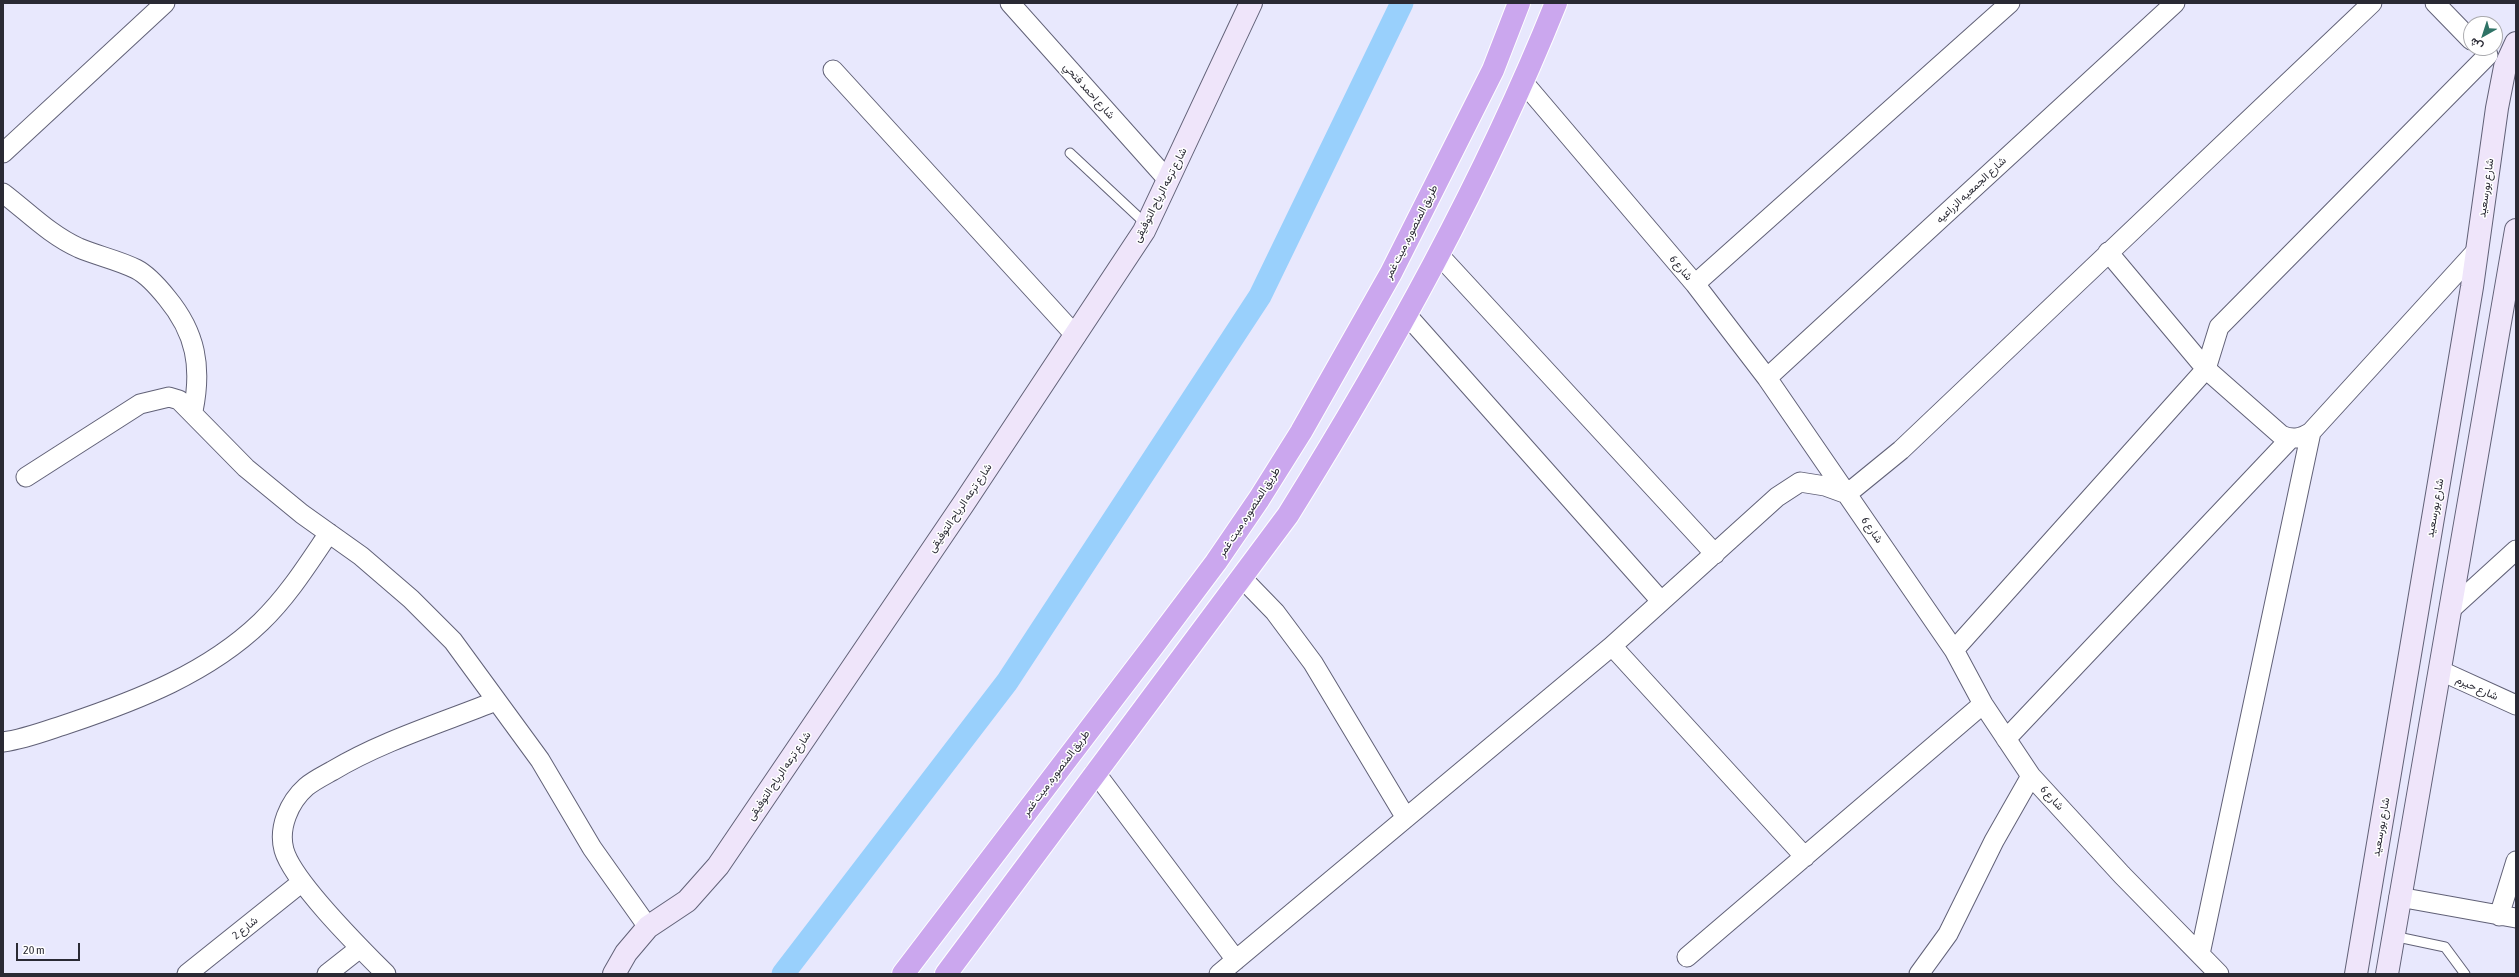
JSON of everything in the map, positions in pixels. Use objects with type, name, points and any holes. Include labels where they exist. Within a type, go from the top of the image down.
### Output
[{"type":"highway","name":"طريق المنصوره, ميت غمر","points":[[903,974],[1216,562],[1259,499],[1304,426],[1391,273],[1493,70],[1519,3]]},
{"type":"highway","points":[[946,974],[1095,772],[1288,515],[1330,447],[1439,255],[1524,83],[1556,3]]},
{"type":"highway","points":[[1493,70],[1524,83]]},
{"type":"street","points":[[3,153],[165,3]]},
{"type":"street","name":"شارع احمد فتحي","points":[[1010,3],[1168,180]]},
{"type":"street","name":"شارع ترعه الرياح التوفيقى","points":[[614,974],[626,953],[648,927],[687,901],[718,866],[1076,336],[1147,225],[1208,99],[1251,3]]},
{"type":"street","points":[[1695,284],[2010,3]]},
{"type":"street","name":"شارع الجمعيه الزراعيه","points":[[1767,378],[2175,3]]},
{"type":"street","points":[[1219,974],[1612,646],[1715,554],[1777,496],[1800,482],[1825,486],[1847,494],[1900,450],[2372,3]]},
{"type":"street","points":[[2435,3],[2463,32]]},
{"type":"street","name":"شارع بورسعيد","points":[[2356,974],[2478,249],[2491,57],[2516,43]]},
{"type":"street","points":[[1954,650],[2206,369],[2219,326],[2491,57]]},
{"type":"street","points":[[833,70],[1076,336]]},
{"type":"street","name":"شارع 6","points":[[1524,83],[1695,284],[1767,378],[1954,650],[1983,704],[2031,776],[2122,875],[2220,974]]},
{"type":"street","points":[[3,193],[59,237],[80,248],[138,270],[159,288],[180,314],[191,336],[196,359],[198,386],[193,411]]},
{"type":"street","points":[[2387,974],[2399,897],[2516,230]]},
{"type":"street","points":[[2108,252],[2206,369],[2280,435],[2290,439],[2305,436],[2311,432],[2478,249]]},
{"type":"street","points":[[1439,255],[1715,554]]},
{"type":"street","points":[[2472,287],[2505,292]]},
{"type":"street","points":[[1406,314],[1661,601]]},
{"type":"street","points":[[26,477],[140,404],[169,397],[179,400],[193,411],[217,440],[246,468],[361,556],[416,604],[453,641],[540,760],[592,848],[648,927]]},
{"type":"street","points":[[2200,954],[2311,432]]},
{"type":"street","points":[[2006,739],[2290,439]]},
{"type":"street","points":[[3,742],[18,740],[97,714],[191,674],[227,650],[261,622],[292,587],[329,533]]},
{"type":"street","points":[[2449,611],[2516,550]]},
{"type":"street","points":[[1242,578],[1275,612],[1313,663],[1406,818]]},
{"type":"street","points":[[1612,646],[1806,857]]},
{"type":"street","name":"شارع حيرم","points":[[2439,670],[2516,705]]},
{"type":"street","points":[[386,974],[360,948],[302,882],[284,851],[283,832],[290,806],[306,787],[357,756],[496,701]]},
{"type":"street","points":[[1687,957],[1806,857],[1983,704]]},
{"type":"street","points":[[1095,772],[1236,960]]},
{"type":"street","points":[[1919,974],[1948,934],[1994,841],[2031,776]]},
{"type":"street","points":[[2399,897],[2508,917],[2516,861]]},
{"type":"street","name":"شارع 2","points":[[187,974],[302,882]]},
{"type":"street","points":[[326,974],[360,948]]},
{"type":"lane","points":[[1070,153],[1147,225]]},
{"type":"lane","points":[[2393,936],[2445,947],[2465,974]]},
{"type":"waterway","points":[[783,974],[1007,682],[1260,296],[1402,3]]}]
